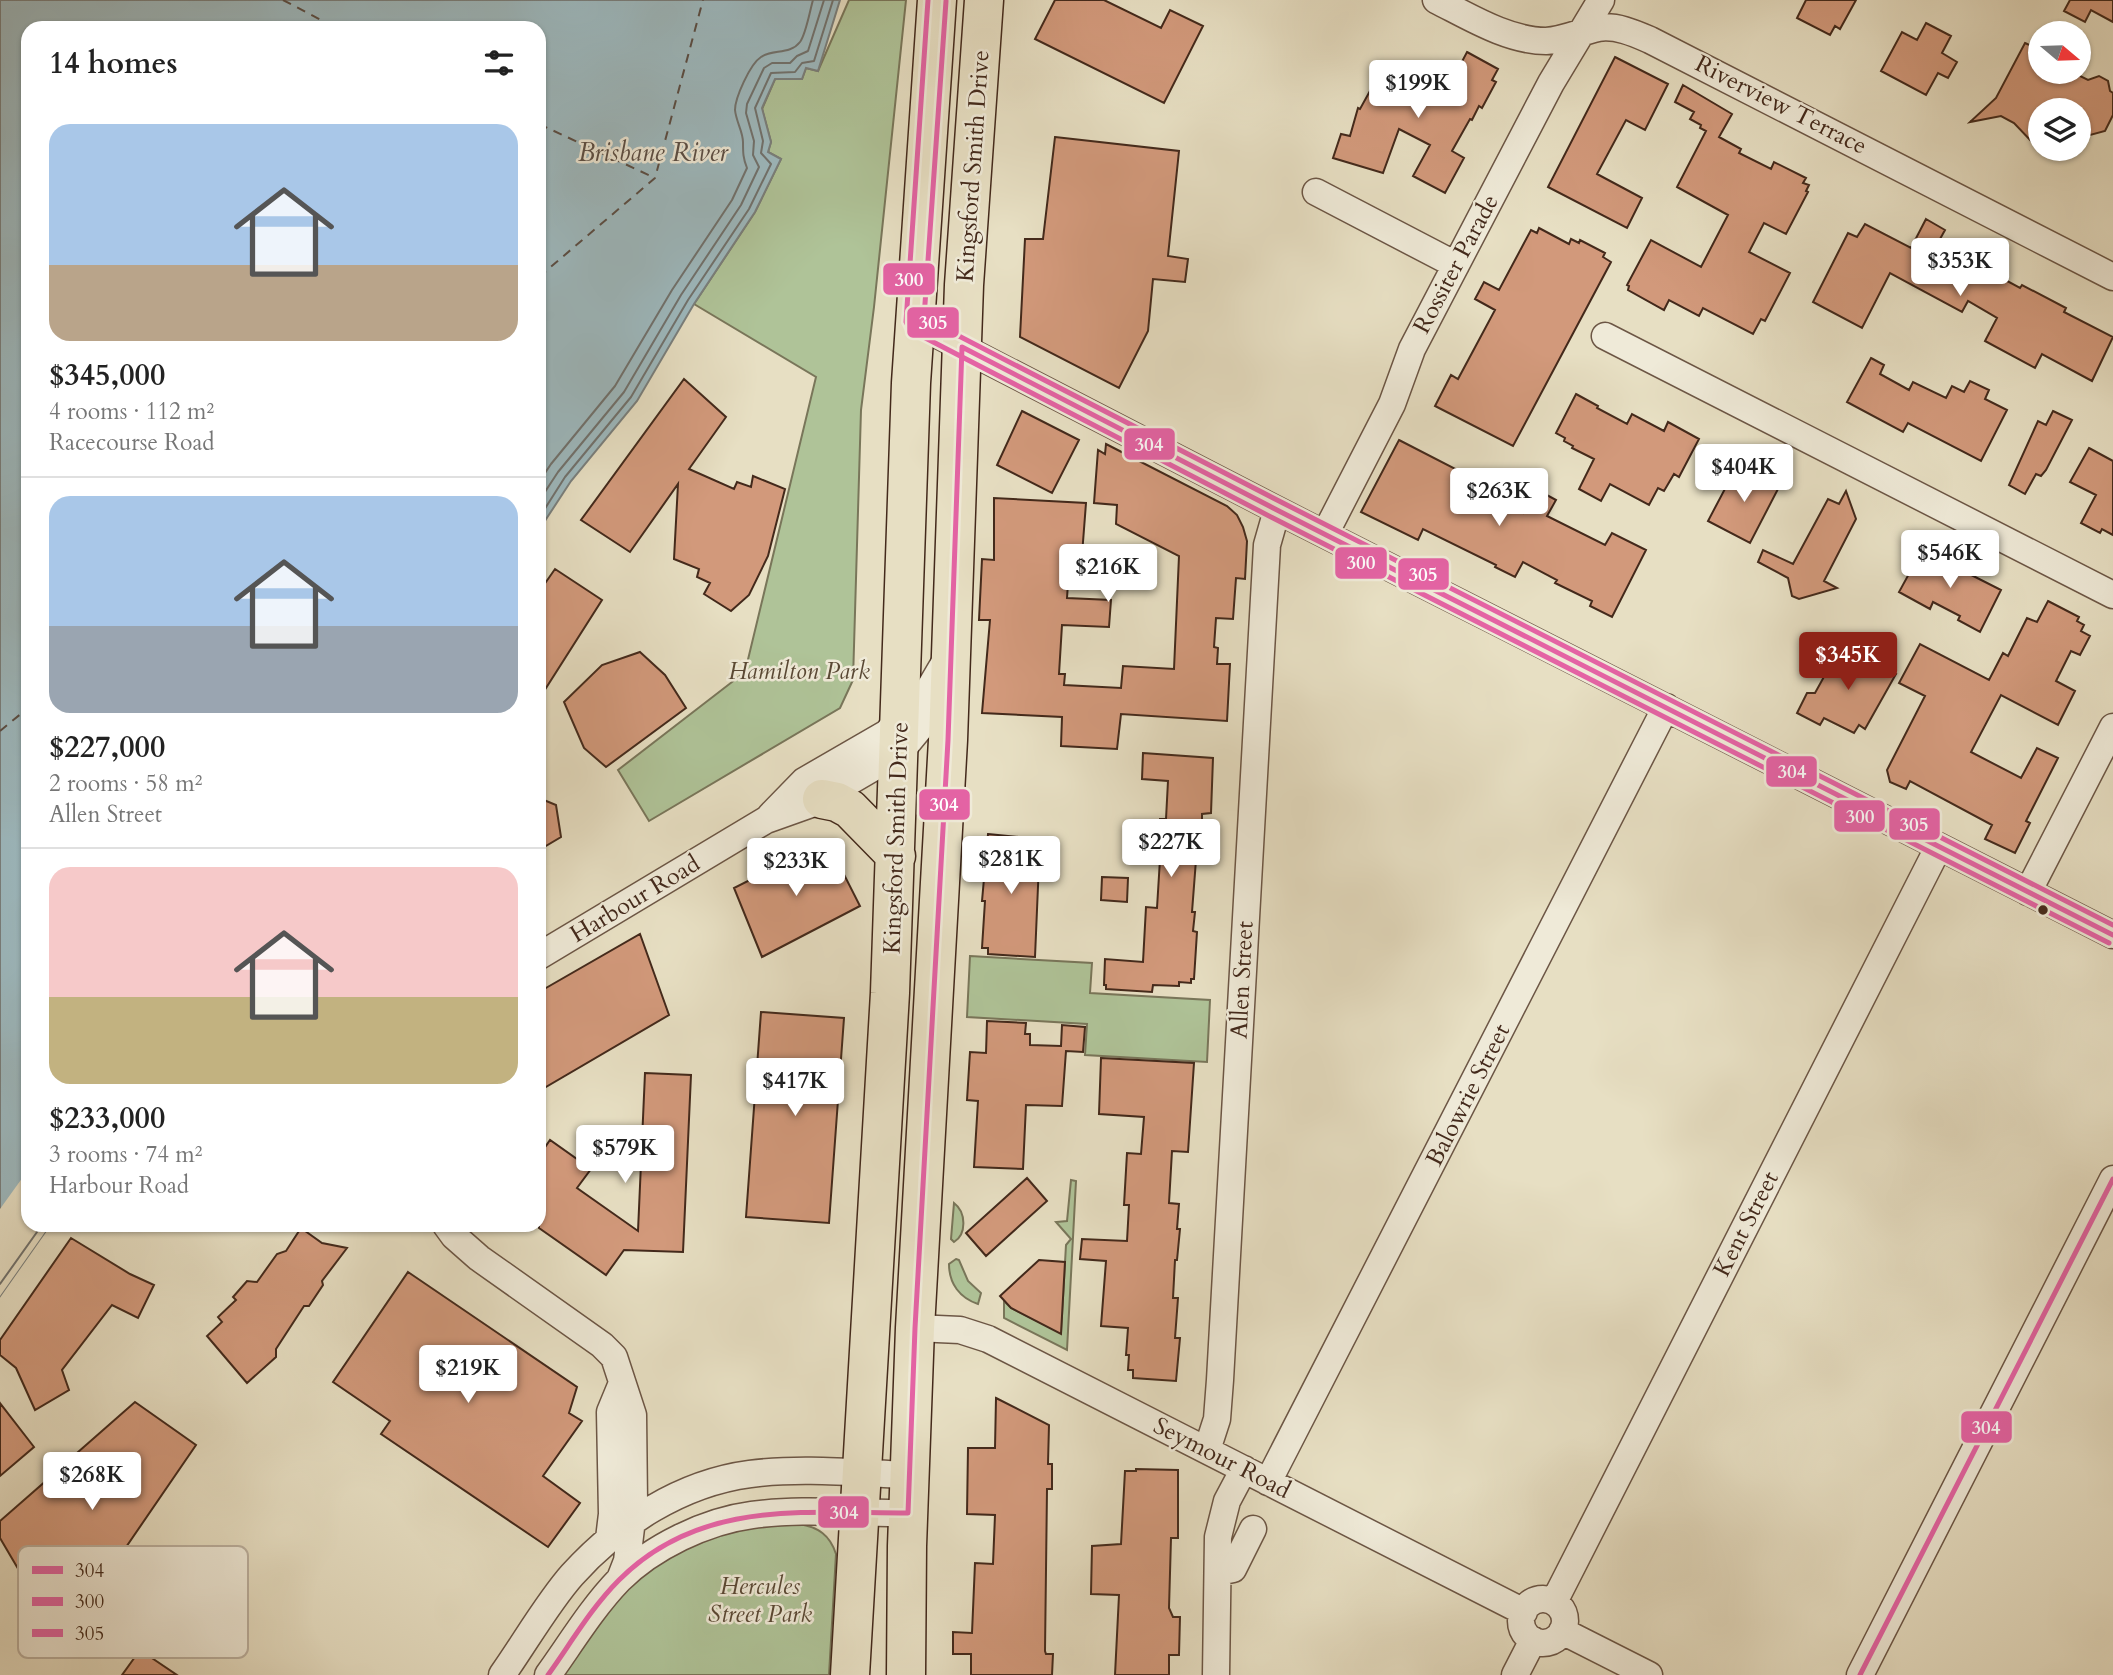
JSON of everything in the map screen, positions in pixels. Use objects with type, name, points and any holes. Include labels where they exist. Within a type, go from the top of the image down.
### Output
[{"type":"highway","name":"Kingsford Smith Drive","points":[[850,1675],[896,856],[915,323],[937,0]]},
{"type":"highway","name":"Kingsford Smith Drive","points":[[906,1675],[908,1513],[915,1328],[948,740],[961,347],[984,0]]},
{"type":"highway","points":[[822,799],[837,802],[850,809],[896,856]]},
{"type":"street","name":"Riverview Terrace","points":[[1436,0],[1487,25],[1521,37],[1547,41],[1598,28],[1616,29],[1659,43],[2113,277]]},
{"type":"street","name":"Rossiter Parade","points":[[1325,534],[1392,404],[1412,349],[1550,83],[1601,0]]},
{"type":"street","points":[[1316,192],[1456,265]]},
{"type":"street","points":[[915,323],[1938,848],[2113,935]]},
{"type":"street","points":[[1605,336],[2113,595]]},
{"type":"street","name":"Allen Street","points":[[1207,1450],[1217,1419],[1219,1393],[1267,545],[1277,510]]},
{"type":"street","name":"Harbour Road","points":[[546,952],[766,820],[822,799],[900,735],[919,729],[926,711],[929,689],[951,651]]},
{"type":"street","name":"Balowrie Street","points":[[1268,1482],[1666,707]]},
{"type":"street","points":[[2028,892],[2113,727]]},
{"type":"street","name":"Harbour Road","points":[[766,820],[804,781],[887,733],[900,735]]},
{"type":"street","name":"Kent Street","points":[[1554,1602],[1938,848]]},
{"type":"street","points":[[1860,1675],[2113,1179]]},
{"type":"street","points":[[451,1232],[479,1258],[602,1345],[614,1357],[633,1415],[632,1521],[627,1561],[620,1579]]},
{"type":"street","name":"Seymour Road","points":[[915,1328],[960,1330],[988,1339],[1524,1612]]},
{"type":"street","points":[[609,1539],[612,1514],[610,1412],[622,1383]]},
{"type":"street","points":[[1216,1675],[1219,1537],[1223,1511],[1244,1469]]},
{"type":"street","points":[[502,1675],[571,1576],[632,1521],[690,1491],[731,1477],[770,1472],[910,1475]]},
{"type":"street","points":[[548,1675],[620,1579],[649,1556],[705,1528],[749,1515],[776,1513],[908,1513]]},
{"type":"street","points":[[1218,1572],[1233,1569],[1253,1529]]},
{"type":"street","points":[[1547,1599],[1554,1602],[1563,1611],[1562,1631],[1553,1640],[1533,1640],[1524,1631],[1524,1612],[1533,1601],[1547,1599]]},
{"type":"street","points":[[1562,1631],[1649,1675]]},
{"type":"street","points":[[1515,1675],[1533,1640]]},
{"type":"green space","name":"Hamilton Park","points":[[849,0],[906,0],[861,410],[853,680],[840,708],[649,821],[618,770],[745,672],[816,377],[694,304],[755,212],[781,159],[768,152],[771,142],[762,109],[775,79],[802,79],[806,68],[818,71]]},
{"type":"green space","points":[[970,956],[1092,963],[1090,993],[1210,1000],[1207,1062],[1085,1055],[1087,1024],[967,1017]]},
{"type":"green space","points":[[1071,1180],[1076,1181],[1067,1350],[1004,1318],[1004,1301],[1011,1308],[1061,1333],[1066,1245],[1071,1239],[1056,1222],[1067,1221]]},
{"type":"green space","points":[[954,1203],[963,1217],[963,1229],[954,1242],[951,1239]]},
{"type":"green space","points":[[959,1260],[968,1281],[981,1293],[978,1304],[961,1294],[953,1284],[949,1264]]},
{"type":"green space","name":"Hercules Street Park","points":[[799,1524],[822,1533],[836,1554],[829,1675],[561,1675],[612,1605],[639,1578],[672,1555],[708,1538],[751,1526]]},
{"type":"water","name":"Brisbane River","points":[[0,0],[840,0],[818,71],[806,68],[802,79],[775,79],[762,108],[771,142],[768,152],[781,159],[755,212],[694,304],[637,401],[571,481],[546,519],[546,21],[21,21],[21,1232],[45,1232],[0,1296]]},
{"type":"pier","points":[[21,1180],[21,1232],[45,1232],[0,1296],[0,1209]]},
{"type":"building","points":[[1055,0],[1104,0],[1161,28],[1170,10],[1203,26],[1164,103],[1035,39]]},
{"type":"building","points":[[1806,0],[1856,0],[1840,29],[1835,26],[1830,35],[1797,18]]},
{"type":"building","points":[[2070,0],[2113,0],[2113,22],[2091,10],[2086,21],[2064,11]]},
{"type":"building","points":[[1926,23],[1951,36],[1942,53],[1957,62],[1948,78],[1938,73],[1926,95],[1881,71],[1902,32],[1917,40]]},
{"type":"building","points":[[2025,43],[2028,44],[2028,84],[2091,84],[2091,79],[2099,76],[2108,81],[2113,93],[2113,115],[2105,131],[2091,135],[2091,98],[2028,98],[2028,138],[2014,123],[2001,116],[1970,122],[1996,98]]},
{"type":"building","points":[[1467,52],[1498,69],[1492,80],[1496,82],[1482,108],[1479,106],[1452,151],[1464,158],[1445,193],[1413,176],[1430,145],[1399,129],[1383,173],[1333,158],[1341,134],[1350,136],[1358,108],[1360,109],[1386,62],[1445,94]]},
{"type":"building","points":[[1615,57],[1668,84],[1645,130],[1626,120],[1597,174],[1642,198],[1627,228],[1548,187]]},
{"type":"building","points":[[1683,85],[1732,114],[1719,137],[1741,149],[1739,153],[1771,169],[1774,162],[1806,178],[1803,183],[1809,185],[1786,234],[1764,223],[1749,252],[1790,273],[1765,321],[1761,319],[1753,334],[1703,308],[1699,316],[1669,300],[1664,310],[1628,290],[1627,285],[1651,240],[1701,267],[1728,215],[1677,187],[1706,131],[1690,119],[1694,112],[1675,102]]},
{"type":"building","points":[[1055,137],[1179,151],[1168,256],[1188,259],[1185,282],[1153,279],[1148,331],[1119,388],[1020,337],[1025,239],[1043,239]]},
{"type":"building","points":[[1926,219],[1945,230],[1935,248],[1970,267],[1972,262],[2020,288],[2022,285],[2066,308],[2064,312],[2113,337],[2092,381],[2042,354],[2035,368],[1985,341],[1997,318],[1968,301],[1962,312],[1890,273],[1862,328],[1813,302],[1848,233],[1857,237],[1865,224],[1911,248]]},
{"type":"building","points":[[1539,228],[1569,244],[1571,239],[1579,243],[1580,240],[1605,253],[1603,257],[1611,262],[1513,446],[1435,406],[1451,375],[1458,379],[1495,310],[1475,299],[1484,282],[1499,290],[1531,230],[1537,233]]},
{"type":"building","points":[[1871,358],[1884,365],[1880,374],[1909,390],[1913,382],[1946,398],[1952,386],[1964,392],[1970,381],[1989,390],[1985,399],[2007,410],[1981,461],[1908,423],[1903,432],[1847,402]]},
{"type":"building","points":[[684,379],[726,417],[689,469],[734,489],[737,482],[751,487],[753,476],[785,489],[768,556],[749,595],[731,611],[704,594],[710,583],[697,577],[699,569],[674,559],[678,484],[630,552],[581,520]]},
{"type":"building","points":[[1576,394],[1627,424],[1632,414],[1664,431],[1668,422],[1699,439],[1679,477],[1674,474],[1664,491],[1658,488],[1649,505],[1610,484],[1601,501],[1579,489],[1594,459],[1572,448],[1573,446],[1564,441],[1565,438],[1556,433]]},
{"type":"building","points":[[1022,411],[1079,440],[1052,493],[997,465]]},
{"type":"building","points":[[2053,411],[2072,420],[2046,470],[2041,476],[2036,474],[2025,494],[2009,485],[2038,421],[2046,425]]},
{"type":"building","points":[[1399,440],[1475,479],[1487,487],[1484,493],[1523,513],[1536,489],[1556,500],[1547,516],[1605,545],[1612,533],[1646,550],[1612,617],[1590,606],[1592,601],[1555,583],[1557,580],[1523,562],[1515,577],[1423,529],[1418,540],[1361,512]]},
{"type":"building","points":[[1106,444],[1227,506],[1237,515],[1243,527],[1247,541],[1245,579],[1236,578],[1233,619],[1216,618],[1214,647],[1218,648],[1217,664],[1230,664],[1227,721],[1121,714],[1117,749],[1061,746],[1062,717],[982,713],[990,620],[979,620],[982,559],[994,560],[994,498],[1086,503],[1082,555],[1070,554],[1067,598],[1111,600],[1109,627],[1062,625],[1059,674],[1065,674],[1064,685],[1121,688],[1123,666],[1174,669],[1179,556],[1116,524],[1117,505],[1094,503],[1098,450],[1105,454]]},
{"type":"building","points":[[2089,448],[2113,461],[2113,535],[2102,529],[2100,533],[2081,523],[2096,495],[2070,482]]},
{"type":"building","points":[[1737,466],[1779,487],[1750,543],[1708,521]]},
{"type":"building","points":[[1846,491],[1856,519],[1824,581],[1837,588],[1799,599],[1792,596],[1788,578],[1758,562],[1763,550],[1793,564],[1828,499],[1839,504]]},
{"type":"building","points":[[1922,550],[2001,590],[1980,632],[1958,620],[1960,616],[1933,602],[1930,609],[1899,592]]},
{"type":"building","points":[[555,569],[602,600],[546,688],[546,582]]},
{"type":"building","points":[[2048,601],[2079,617],[2077,621],[2084,625],[2081,631],[2090,636],[2080,655],[2071,651],[2056,681],[2075,691],[2058,725],[2001,695],[1971,752],[2021,778],[2037,748],[2058,758],[2026,821],[2030,823],[2015,853],[1985,839],[1992,825],[1910,781],[1906,789],[1890,782],[1887,770],[1925,696],[1899,683],[1920,644],[1989,680],[2003,653],[2008,656],[2027,618],[2037,622]]},
{"type":"building","points":[[1841,646],[1896,674],[1865,729],[1859,725],[1854,733],[1824,718],[1820,725],[1797,713],[1807,693],[1815,693]]},
{"type":"building","points":[[640,652],[665,675],[686,708],[606,767],[584,748],[564,702],[602,665]]},
{"type":"building","points":[[1143,753],[1213,758],[1211,813],[1202,814],[1202,844],[1199,844],[1196,860],[1192,912],[1195,912],[1193,931],[1197,932],[1194,979],[1191,979],[1191,983],[1179,982],[1179,986],[1153,985],[1152,992],[1106,989],[1104,985],[1105,959],[1143,962],[1146,907],[1157,908],[1160,819],[1166,819],[1168,781],[1142,779]]},
{"type":"building","points":[[546,801],[556,805],[561,837],[546,846]]},
{"type":"building","points":[[988,834],[1040,839],[1035,957],[988,954],[988,948],[982,948],[985,901],[982,901]]},
{"type":"building","points":[[827,841],[860,906],[762,957],[734,888]]},
{"type":"building","points":[[1102,877],[1128,878],[1127,902],[1101,900]]},
{"type":"building","points":[[640,934],[669,1015],[546,1087],[546,988]]},
{"type":"building","points":[[761,1012],[844,1018],[829,1223],[746,1217]]},
{"type":"building","points":[[987,1021],[1026,1023],[1025,1034],[1030,1034],[1030,1045],[1061,1046],[1062,1025],[1085,1027],[1083,1052],[1066,1051],[1062,1106],[1026,1105],[1023,1169],[974,1167],[978,1101],[967,1100],[970,1052],[986,1053]]},
{"type":"building","points":[[1101,1058],[1194,1063],[1188,1152],[1172,1151],[1169,1203],[1179,1204],[1177,1229],[1180,1229],[1173,1298],[1178,1298],[1175,1338],[1180,1338],[1176,1381],[1133,1378],[1133,1370],[1128,1370],[1129,1355],[1126,1355],[1128,1328],[1101,1326],[1106,1261],[1080,1259],[1082,1239],[1127,1241],[1129,1205],[1124,1205],[1127,1153],[1141,1154],[1144,1117],[1099,1114]]},
{"type":"building","points":[[645,1073],[691,1075],[683,1252],[624,1250],[606,1275],[545,1232],[546,1146],[550,1140],[591,1169],[577,1188],[638,1231]]},
{"type":"building","points":[[1027,1178],[1047,1201],[986,1256],[966,1233]]},
{"type":"building","points":[[298,1232],[307,1232],[322,1243],[347,1248],[322,1281],[323,1285],[309,1306],[304,1306],[276,1349],[276,1357],[247,1383],[207,1336],[222,1322],[218,1317],[236,1300],[233,1297],[247,1281],[257,1282],[277,1254],[286,1251]]},
{"type":"building","points":[[71,1238],[130,1274],[154,1285],[138,1318],[112,1305],[62,1370],[69,1390],[35,1410],[16,1368],[0,1355],[0,1340]]},
{"type":"building","points":[[1039,1260],[1065,1262],[1061,1334],[1011,1308],[1000,1296]]},
{"type":"building","points":[[408,1272],[577,1387],[569,1413],[582,1421],[543,1476],[580,1503],[548,1547],[381,1434],[390,1421],[333,1382]]},
{"type":"building","points":[[996,1398],[1049,1425],[1048,1464],[1052,1464],[1052,1489],[1047,1489],[1045,1651],[1046,1654],[1053,1654],[1052,1675],[971,1675],[971,1654],[953,1654],[953,1632],[972,1633],[975,1563],[993,1564],[995,1515],[967,1514],[968,1448],[995,1448]]},
{"type":"building","points":[[135,1402],[196,1445],[127,1546],[18,1546],[18,1569],[0,1538],[0,1521],[55,1473],[63,1482],[67,1480],[61,1467]]},
{"type":"building","points":[[0,1403],[34,1447],[0,1476]]},
{"type":"building","points":[[1178,1470],[1178,1538],[1171,1538],[1169,1608],[1173,1617],[1180,1617],[1179,1655],[1169,1655],[1169,1675],[1115,1675],[1119,1595],[1091,1594],[1092,1546],[1121,1544],[1125,1471]]},
{"type":"building","points":[[134,1658],[152,1658],[177,1675],[122,1675]]},
{"type":"ferry route","points":[[283,0],[323,21]]},
{"type":"ferry route","points":[[546,271],[655,178],[703,0]]},
{"type":"ferry route","points":[[546,127],[655,178]]},
{"type":"ferry route","points":[[0,731],[21,714]]},
{"type":"transit line","name":"300","points":[[928,0],[906,322],[910,330],[1273,518],[2109,943]]},
{"type":"transit line","name":"305","points":[[946,1],[924,318],[2113,925]]},
{"type":"transit line","name":"304","points":[[548,1675],[590,1614],[619,1580],[650,1554],[684,1535],[719,1523],[755,1516],[830,1512],[908,1513],[915,1328],[948,740],[962,347],[2113,935]]},
{"type":"transit line","name":"304","points":[[1860,1675],[2113,1179]]}]
